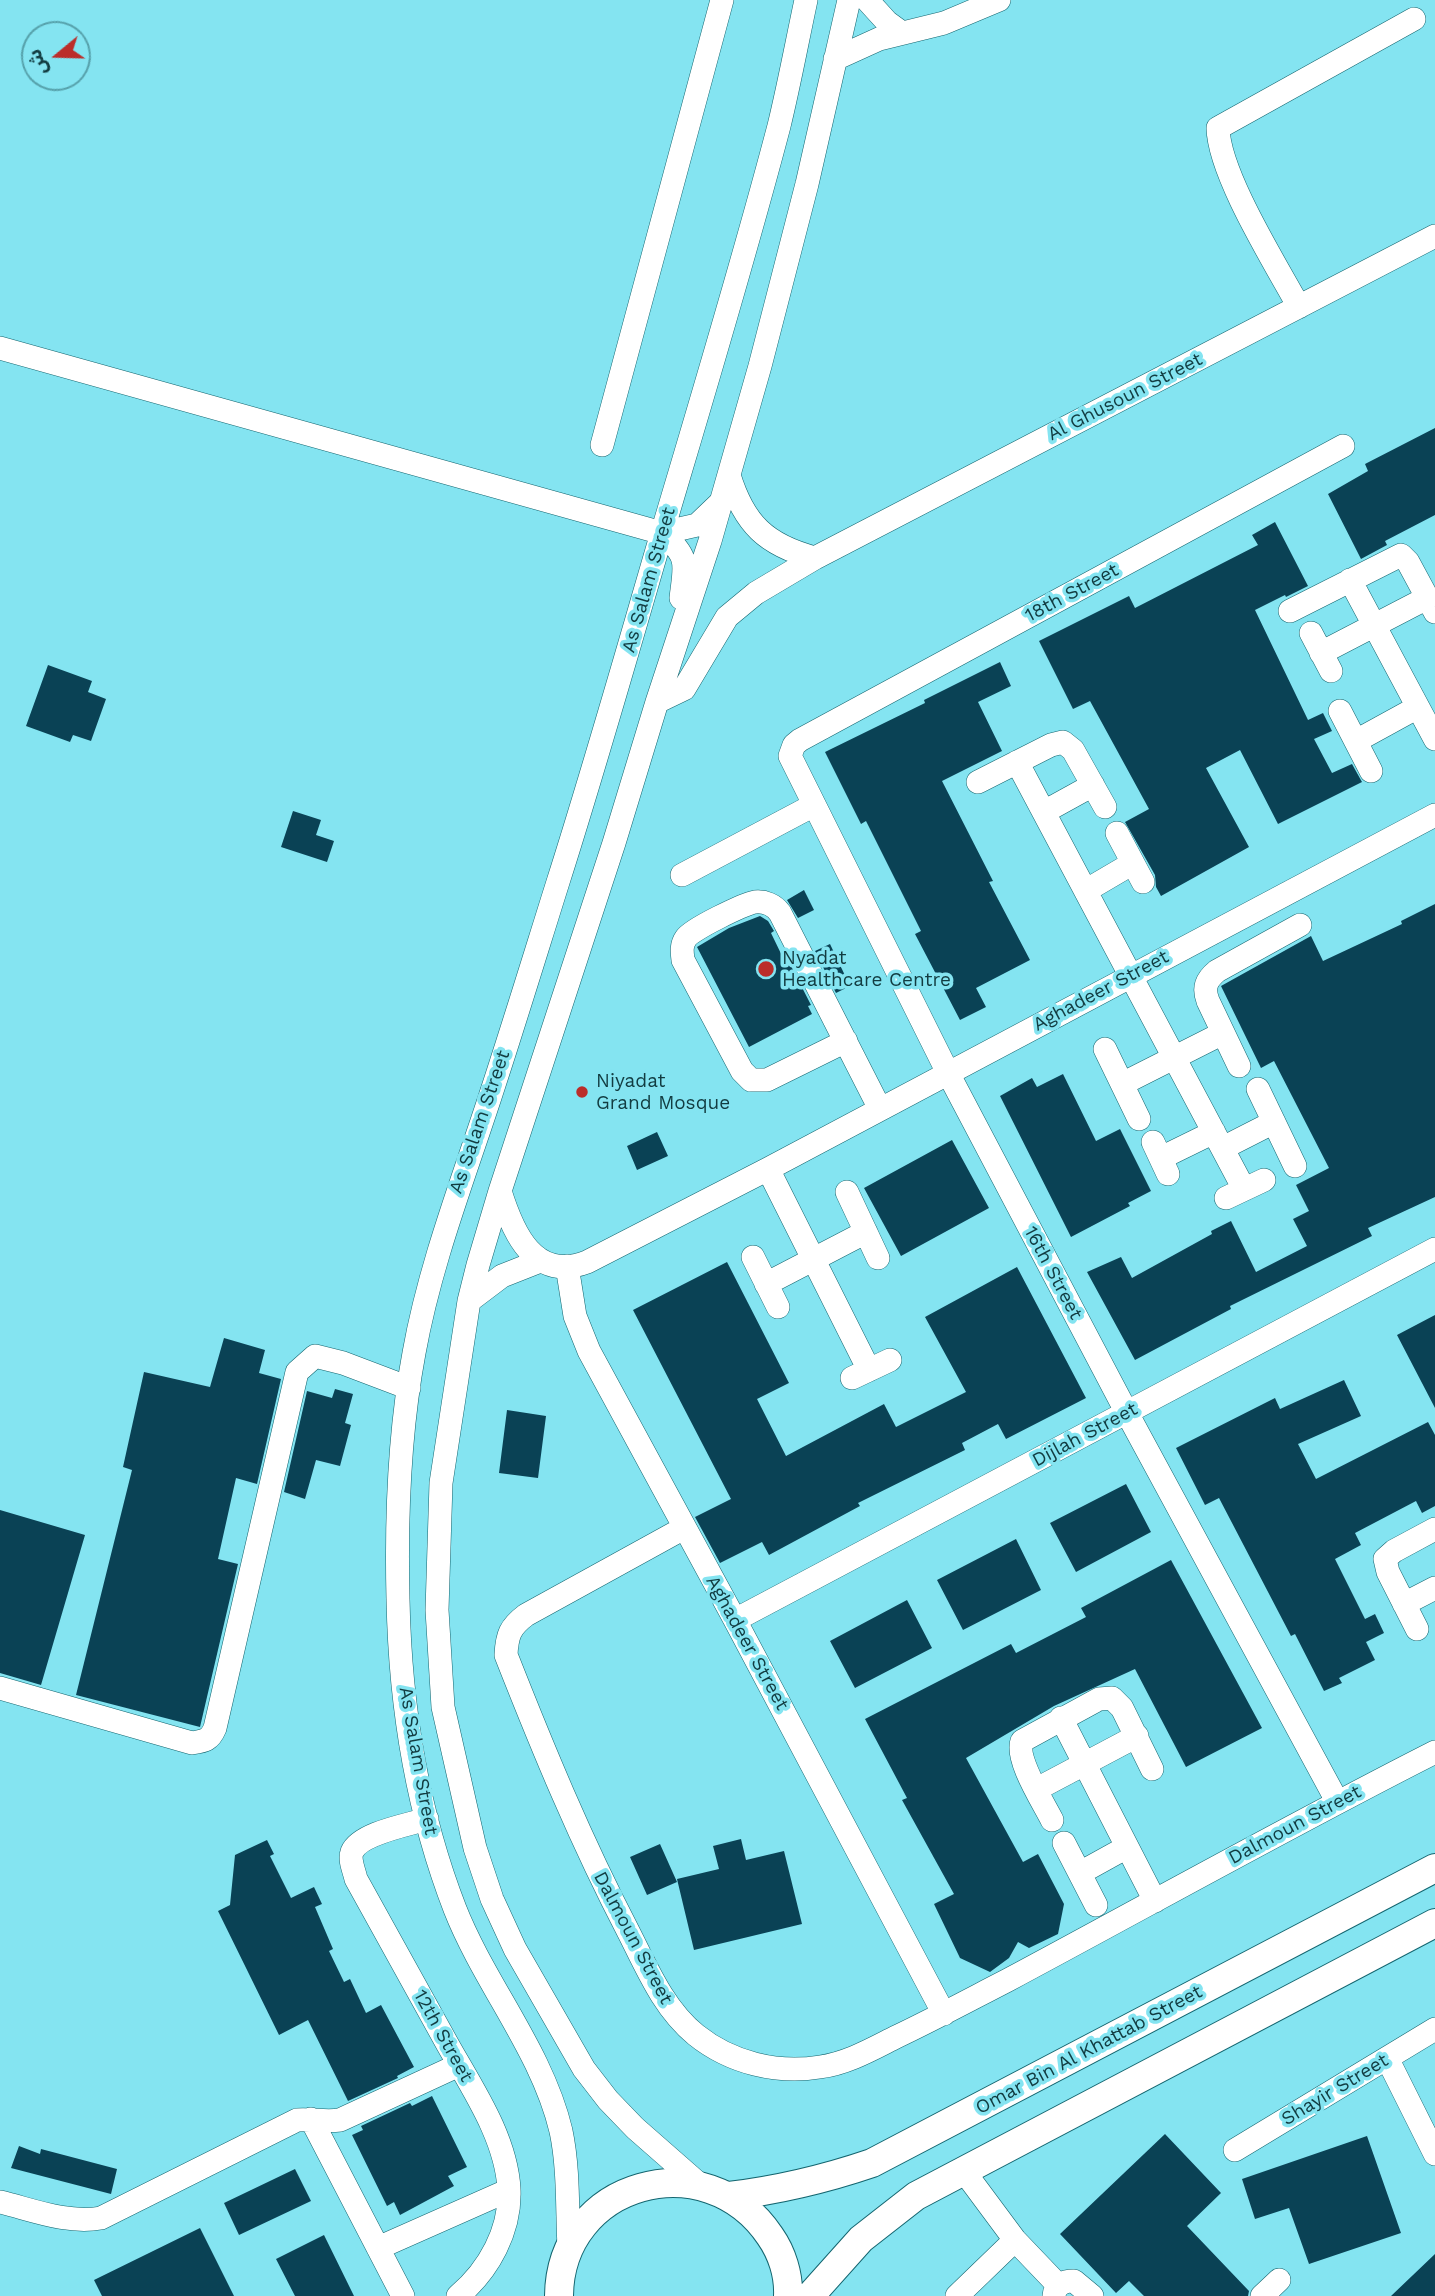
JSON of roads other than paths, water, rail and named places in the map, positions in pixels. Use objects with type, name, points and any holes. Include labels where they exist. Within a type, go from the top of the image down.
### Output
[{"type":"main road","name":"Omar Bin Al Khattab Street","points":[[729,2196],[808,2183],[872,2163],[1435,1868]]},
{"type":"main road","points":[[810,2296],[861,2239],[916,2196],[1435,1923]]},
{"type":"main road","points":[[554,2291],[569,2248],[591,2216],[623,2193],[661,2182],[700,2185],[729,2196],[758,2218],[778,2248],[789,2284],[788,2296]]},
{"type":"street","points":[[602,445],[722,0]]},
{"type":"street","name":"As Salam Street","points":[[569,2248],[564,2150],[548,2090],[456,1912],[427,1819],[405,1709],[398,1599],[400,1484],[409,1388],[428,1289],[449,1214],[494,1084],[600,749],[718,348],[780,120],[806,0]]},
{"type":"street","name":"As Salam Street","points":[[700,2185],[635,2128],[608,2100],[584,2069],[515,1949],[492,1899],[475,1848],[443,1706],[437,1610],[441,1483],[469,1301],[500,1191],[722,501],[807,184],[849,0]]},
{"type":"street","points":[[867,0],[887,22],[902,33]]},
{"type":"street","points":[[835,59],[879,39],[944,23],[999,0]]},
{"type":"street","points":[[1299,307],[1235,187],[1218,142],[1218,128],[1414,19]]},
{"type":"street","name":"Al Ghusoun Street","points":[[657,702],[684,689],[727,617],[756,593],[815,558],[1435,236]]},
{"type":"street","points":[[0,348],[662,533],[681,551],[685,565],[680,607],[682,624]]},
{"type":"street","name":"18th Street","points":[[800,740],[1343,446]]},
{"type":"street","points":[[729,475],[737,500],[750,522],[768,539],[791,552],[815,558]]},
{"type":"street","points":[[662,533],[696,525],[722,501]]},
{"type":"street","points":[[1290,611],[1401,555],[1408,562],[1431,605],[1375,625],[1321,653]]},
{"type":"street","points":[[1350,579],[1435,739]]},
{"type":"street","points":[[1356,741],[1418,707]]},
{"type":"street","points":[[1340,711],[1371,771]]},
{"type":"street","name":"16th Street","points":[[800,740],[794,745],[790,756],[948,1073],[1126,1413],[1337,1801]]},
{"type":"street","points":[[978,782],[1063,742],[1073,750],[1105,807]]},
{"type":"street","points":[[1017,762],[1245,1189]]},
{"type":"street","points":[[1044,811],[1093,785]]},
{"type":"street","points":[[682,875],[814,806]]},
{"type":"street","name":"Aghadeer Street","points":[[540,1261],[567,1266],[599,1256],[1435,815]]},
{"type":"street","points":[[1087,890],[1138,873],[1117,833]]},
{"type":"street","points":[[846,1041],[767,1080],[751,1080],[742,1071],[683,960],[682,947],[687,937],[757,902],[771,905],[780,913],[846,1041],[880,1109]]},
{"type":"street","points":[[1239,1066],[1205,993],[1206,984],[1210,976],[1300,925]]},
{"type":"street","points":[[1122,1084],[1223,1033]]},
{"type":"street","points":[[1105,1049],[1139,1119]]},
{"type":"street","points":[[1258,1089],[1295,1166]]},
{"type":"street","points":[[1160,1158],[1274,1122]]},
{"type":"street","points":[[768,1169],[870,1369]]},
{"type":"street","points":[[469,1301],[502,1276],[540,1261],[518,1237],[510,1223],[500,1191]]},
{"type":"street","points":[[847,1192],[878,1258]]},
{"type":"street","points":[[766,1284],[866,1232]]},
{"type":"street","name":"Dijlah Street","points":[[736,1620],[1435,1249]]},
{"type":"street","points":[[753,1257],[778,1307]]},
{"type":"street","name":"Aghadeer Street","points":[[567,1266],[580,1333],[736,1620],[944,2014]]},
{"type":"street","points":[[0,1688],[192,1743],[211,1738],[297,1372],[315,1356],[343,1363],[409,1388]]},
{"type":"street","name":"Dalmoun Street","points":[[684,1528],[526,1615],[513,1625],[507,1637],[506,1655],[589,1856],[661,1995],[696,2035],[743,2061],[769,2067],[809,2068],[848,2061],[944,2014],[1337,1801],[1435,1752]]},
{"type":"street","points":[[1418,1629],[1388,1572],[1385,1559],[1394,1551],[1433,1535]]},
{"type":"street","points":[[1404,1604],[1435,1588]]},
{"type":"street","points":[[1052,1820],[1022,1759],[1020,1746],[1028,1736],[1061,1718],[1099,1699],[1112,1698],[1122,1708],[1152,1769]]},
{"type":"street","points":[[1061,1718],[1155,1901]]},
{"type":"street","points":[[1037,1789],[1137,1736]]},
{"type":"street","name":"12th Street","points":[[427,1819],[371,1835],[356,1845],[351,1853],[351,1861],[356,1879],[498,2141],[506,2166],[509,2190],[501,2235],[488,2264],[458,2296]]},
{"type":"street","points":[[1064,1843],[1096,1905]]},
{"type":"street","points":[[1080,1873],[1127,1847]]},
{"type":"street","name":"Shayir Street","points":[[1235,2150],[1435,2029]]},
{"type":"street","points":[[1387,2058],[1435,2154]]},
{"type":"street","points":[[0,2202],[69,2220],[101,2218],[297,2120],[340,2120],[459,2065]]},
{"type":"street","points":[[311,2119],[403,2296]]},
{"type":"street","points":[[963,2170],[1056,2291],[1065,2281],[1073,2281],[1092,2296]]},
{"type":"street","points":[[378,2248],[509,2190]]},
{"type":"street","points":[[957,2296],[1015,2240]]},
{"type":"street","points":[[1262,2296],[1279,2280]]},
{"type":"place","name":"Nyadat Healthcare Centre","points":[[766,969]]},
{"type":"place","name":"Niyadat Grand Mosque","points":[[582,1092]]}]
